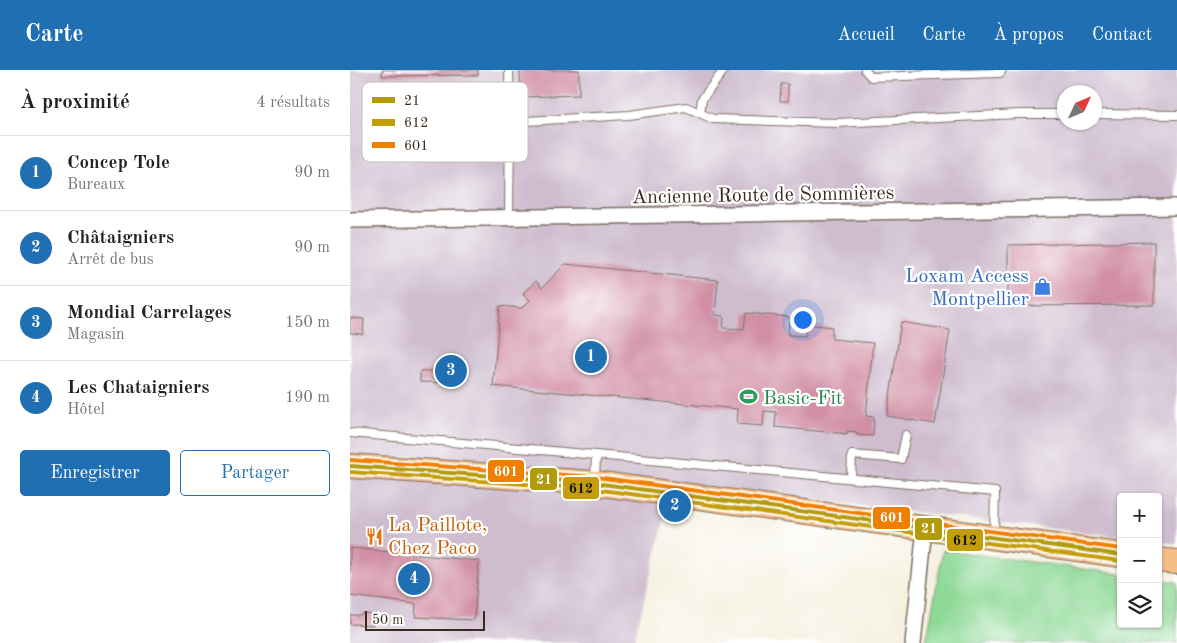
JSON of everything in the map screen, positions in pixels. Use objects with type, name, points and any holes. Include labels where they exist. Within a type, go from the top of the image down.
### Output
[{"type":"main road","points":[[350,466],[595,483],[1117,554]]},
{"type":"main road","points":[[1162,560],[1177,562]]},
{"type":"street","name":"Ancienne Route de Sommières","points":[[350,220],[1177,207]]},
{"type":"street","points":[[913,643],[925,528]]},
{"type":"lane","points":[[700,113],[702,99],[724,70]]},
{"type":"lane","points":[[865,70],[871,78],[1000,73],[1002,70]]},
{"type":"lane","points":[[528,121],[630,115],[686,107],[713,119],[837,123],[1019,114],[1057,114]]},
{"type":"lane","points":[[1102,114],[1177,114]]},
{"type":"lane","points":[[509,218],[510,162]]},
{"type":"lane","points":[[350,433],[995,492],[993,537]]},
{"type":"lane","points":[[851,478],[852,455],[901,459],[906,434]]},
{"type":"lane","points":[[595,483],[596,454]]},
{"type":"shaded area","points":[[350,70],[1177,70],[1177,544],[1162,542],[1162,493],[1117,493],[1117,537],[674,483],[633,643],[350,643]]},
{"type":"green space","points":[[943,550],[1117,573],[1117,628],[1162,628],[1162,580],[1177,582],[1177,643],[926,643]]},
{"type":"building","points":[[382,70],[478,70],[478,75],[382,76]]},
{"type":"building","points":[[520,70],[579,70],[579,95],[528,97],[528,82],[520,82]]},
{"type":"building","points":[[781,84],[788,84],[788,101],[780,101]]},
{"type":"building","points":[[1154,242],[1154,305],[1008,306],[1008,245]]},
{"type":"building","points":[[565,264],[718,280],[715,315],[724,316],[723,328],[744,329],[746,313],[789,317],[788,335],[805,336],[807,324],[832,327],[832,339],[873,343],[866,416],[874,417],[873,436],[857,435],[857,432],[847,431],[847,434],[775,427],[776,412],[764,411],[763,426],[737,424],[738,409],[493,386],[500,306],[522,308],[530,300],[523,293],[536,281],[542,288]]},
{"type":"building","points":[[350,318],[364,319],[363,334],[350,333]]},
{"type":"building","points":[[901,322],[950,330],[935,424],[887,416]]},
{"type":"building","points":[[443,359],[459,359],[459,383],[420,382],[420,371],[443,371]]},
{"type":"building","points":[[350,548],[479,561],[474,620],[415,617],[416,604],[350,596]]},
{"type":"building","points":[[363,613],[374,614],[373,625],[350,624],[350,615],[360,615]]},
{"type":"transit line","name":"601","points":[[350,460],[596,477],[1117,548]]},
{"type":"transit line","name":"21","points":[[350,466],[595,483],[1117,554]]},
{"type":"transit line","name":"612","points":[[350,472],[594,489],[1117,561]]},
{"type":"place","name":"Loxam Access Montpellier","points":[[1043,286]]},
{"type":"place","name":"Concep Tole","points":[[591,357]]},
{"type":"place","name":"Mondial Carrelages","points":[[451,371]]},
{"type":"place","name":"Basic-Fit","points":[[749,397]]},
{"type":"place","name":"Châtaigniers","points":[[675,506]]},
{"type":"place","name":"La Paillote, Chez Paco","points":[[374,536]]},
{"type":"place","name":"Les Chataigniers","points":[[414,579]]}]
